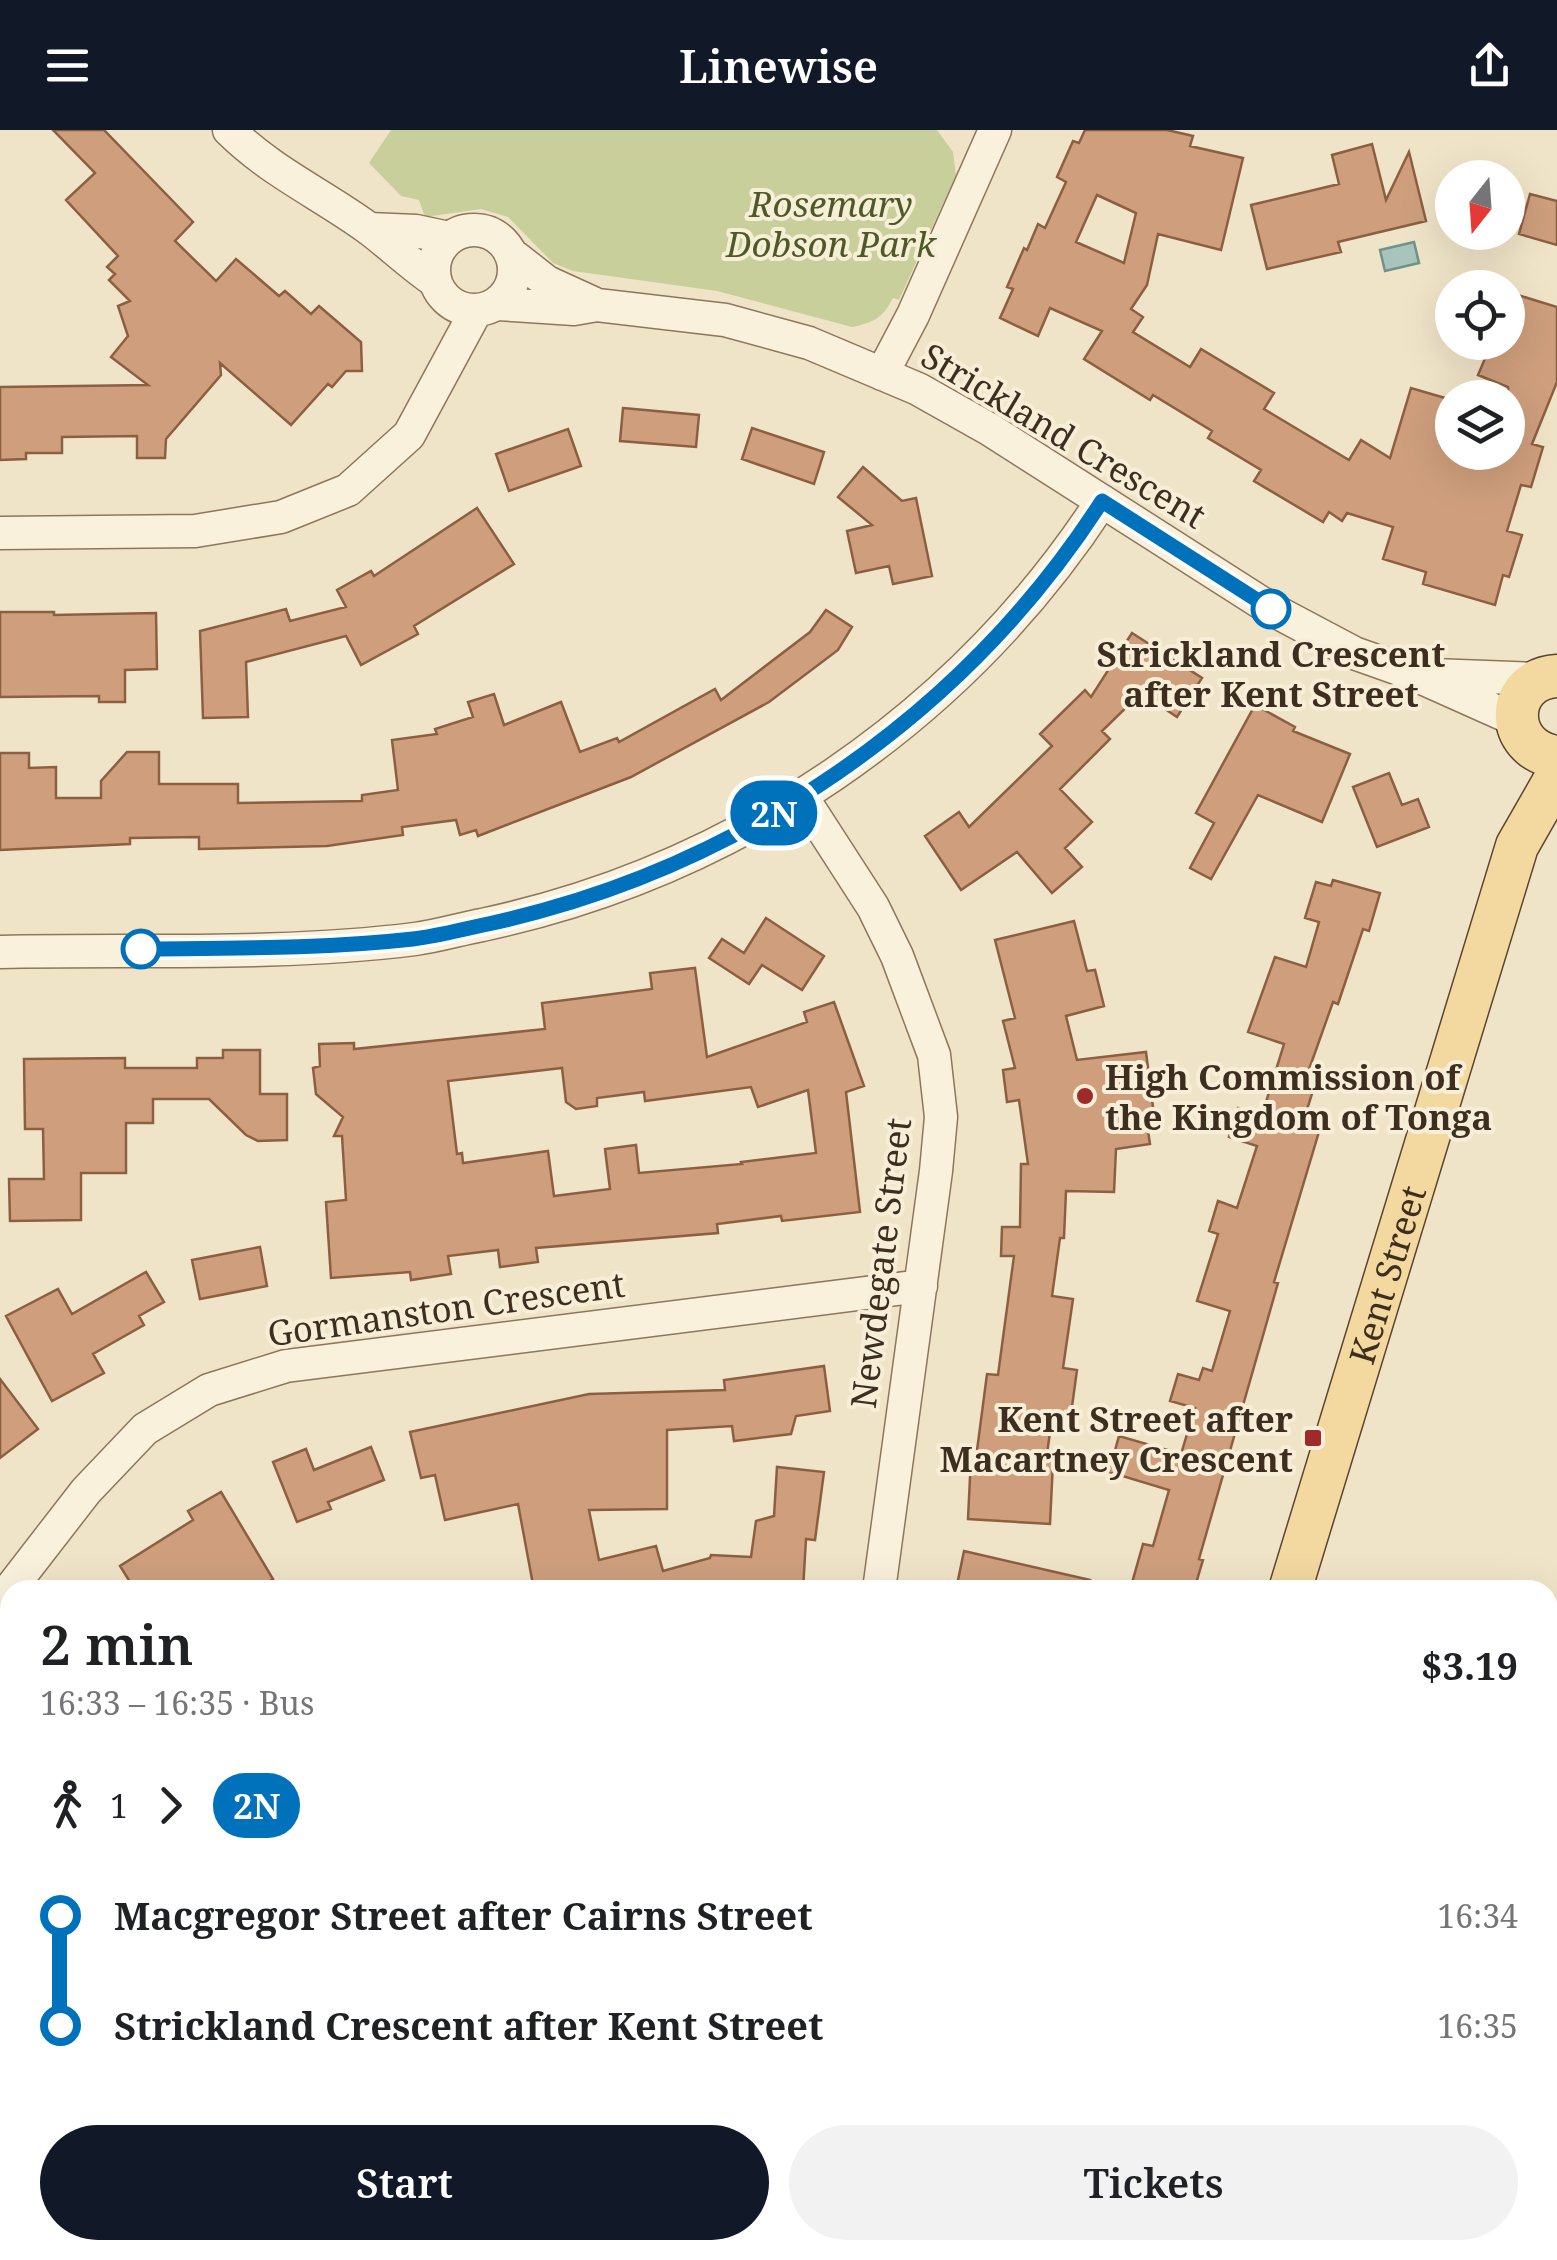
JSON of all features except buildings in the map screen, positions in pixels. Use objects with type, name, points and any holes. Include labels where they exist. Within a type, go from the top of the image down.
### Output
[{"type":"main road","points":[[1532,739],[1522,696],[1551,674]]},
{"type":"main road","name":"Kent Street","points":[[1293,1580],[1518,846],[1532,739]]},
{"type":"main road","name":"Kent Street","points":[[1518,846],[1557,776]]},
{"type":"street","points":[[229,130],[304,189],[369,229],[458,308],[487,307]]},
{"type":"street","points":[[882,374],[912,316],[985,136]]},
{"type":"street","points":[[369,229],[416,231],[449,238]]},
{"type":"street","points":[[0,533],[195,531],[281,517],[348,490],[409,435],[438,377],[487,307],[514,279],[510,253],[494,234],[463,231],[438,250],[434,263],[439,289],[438,377]]},
{"type":"street","name":"Strickland Crescent","points":[[510,253],[547,282],[597,305]]},
{"type":"street","name":"Strickland Crescent","points":[[487,307],[574,309],[597,305],[725,320],[809,343],[918,389],[1271,609],[1354,653],[1413,674],[1532,739]]},
{"type":"street","points":[[0,952],[281,948],[416,938],[532,914],[633,882],[717,845],[802,797],[902,725],[943,689],[1023,603],[1102,501]]},
{"type":"street","name":"Strickland Crescent","points":[[1413,674],[1551,674]]},
{"type":"street","name":"Newdegate Street","points":[[802,797],[873,907],[898,956],[934,1055],[940,1116],[879,1580]]},
{"type":"street","name":"Gormanston Crescent","points":[[17,1580],[86,1491],[145,1429],[209,1390],[286,1366],[920,1286]]},
{"type":"green space","name":"Rosemary Dobson Park","points":[[391,130],[937,130],[953,152],[956,175],[899,300],[893,298],[877,318],[852,327],[717,291],[573,271],[553,263],[508,217],[481,209],[425,217],[419,200],[401,196],[369,163]]},
{"type":"water","points":[[1414,242],[1419,263],[1385,271],[1380,250]]},
{"type":"bus line","name":"2N","points":[[141,949],[281,948],[416,938],[532,914],[633,882],[717,845],[802,797],[902,725],[943,689],[1023,603],[1102,501],[1271,609]]},
{"type":"place","name":"Strickland Crescent after Kent Street","points":[[1271,609]]},
{"type":"place","name":"High Commission of the Kingdom of Tonga","points":[[1085,1096]]},
{"type":"place","name":"Kent Street after Macartney Crescent","points":[[1313,1438]]}]
